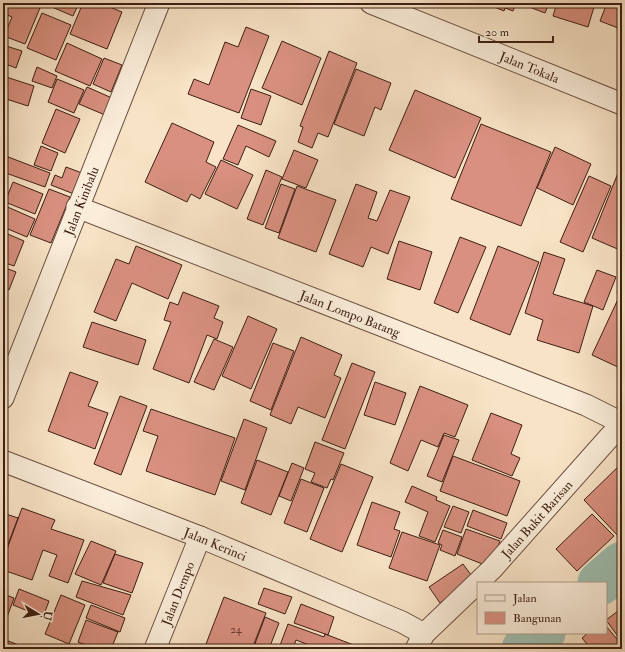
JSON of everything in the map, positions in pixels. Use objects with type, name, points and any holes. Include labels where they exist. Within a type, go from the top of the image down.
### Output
[{"type":"street","name":"Jalan Kinibalu","points":[[3,398],[158,3]]},
{"type":"street","name":"Jalan Tokala","points":[[371,3],[622,104]]},
{"type":"street","name":"Jalan Lompo Batang","points":[[77,207],[586,405],[622,423]]},
{"type":"street","name":"Jalan Bukit Barisan","points":[[479,582],[622,423]]},
{"type":"street","name":"Jalan Kerinci","points":[[3,461],[200,537],[402,622],[420,642]]},
{"type":"street","name":"Jalan Dempo","points":[[155,649],[200,537]]},
{"type":"street","name":"Jalan Bukit Barisan","points":[[420,642],[477,584]]},
{"type":"building","points":[[3,3],[42,3],[25,44],[4,36],[12,17],[3,13]]},
{"type":"building","points":[[48,3],[79,3],[73,16],[47,5]]},
{"type":"building","points":[[83,3],[100,3],[122,12],[107,49],[70,34]]},
{"type":"building","points":[[485,3],[516,3],[513,11],[505,8],[504,11]]},
{"type":"building","points":[[525,3],[549,3],[545,13],[524,5]]},
{"type":"building","points":[[557,3],[592,3],[591,6],[594,7],[588,27],[553,16]]},
{"type":"building","points":[[607,3],[622,3],[622,18],[618,28],[600,21]]},
{"type":"building","points":[[42,13],[71,25],[56,60],[27,48]]},
{"type":"building","points":[[246,27],[269,36],[239,113],[188,94],[194,79],[209,85],[225,42],[238,47]]},
{"type":"building","points":[[282,41],[321,58],[302,105],[262,88]]},
{"type":"building","points":[[67,43],[102,59],[90,86],[55,71]]},
{"type":"building","points":[[3,45],[22,51],[16,68],[3,63]]},
{"type":"building","points":[[329,51],[357,63],[328,137],[318,133],[312,148],[298,142],[303,127],[300,126]]},
{"type":"building","points":[[104,58],[122,65],[111,92],[93,84]]},
{"type":"building","points":[[37,67],[57,76],[52,88],[32,81]]},
{"type":"building","points":[[356,69],[391,83],[381,110],[375,107],[364,136],[334,124]]},
{"type":"building","points":[[3,76],[34,86],[28,106],[3,98]]},
{"type":"building","points":[[57,79],[84,90],[74,113],[48,102]]},
{"type":"building","points":[[87,87],[112,98],[105,115],[79,104]]},
{"type":"building","points":[[251,89],[271,96],[261,125],[241,118]]},
{"type":"building","points":[[415,90],[481,118],[455,178],[389,150]]},
{"type":"building","points":[[56,109],[80,119],[65,153],[42,143]]},
{"type":"building","points":[[172,123],[214,142],[206,162],[216,167],[200,199],[191,194],[187,202],[145,182]]},
{"type":"building","points":[[481,124],[551,152],[521,226],[451,199]]},
{"type":"building","points":[[238,125],[276,141],[269,157],[246,146],[238,165],[223,159]]},
{"type":"building","points":[[41,146],[58,153],[51,171],[34,165]]},
{"type":"building","points":[[555,147],[591,164],[573,205],[537,188]]},
{"type":"building","points":[[294,150],[318,160],[306,188],[282,179]]},
{"type":"building","points":[[3,155],[50,173],[45,187],[3,172]]},
{"type":"building","points":[[221,160],[253,175],[237,209],[205,194]]},
{"type":"building","points":[[66,167],[82,173],[74,194],[51,185],[55,175],[62,178]]},
{"type":"building","points":[[266,170],[282,177],[263,225],[247,219]]},
{"type":"building","points":[[618,173],[622,174],[622,251],[592,238]]},
{"type":"building","points":[[589,176],[611,186],[583,252],[560,242]]},
{"type":"building","points":[[13,182],[43,194],[35,214],[5,202]]},
{"type":"building","points":[[281,184],[295,189],[279,233],[265,228]]},
{"type":"building","points":[[356,184],[377,192],[368,218],[377,221],[390,190],[410,197],[388,254],[371,247],[363,267],[329,254]]},
{"type":"building","points":[[297,186],[336,200],[316,252],[278,238]]},
{"type":"building","points":[[49,189],[70,197],[51,243],[30,235]]},
{"type":"building","points":[[3,205],[35,219],[27,237],[3,227]]},
{"type":"building","points":[[3,232],[24,241],[14,266],[3,262]]},
{"type":"building","points":[[460,237],[486,247],[458,313],[434,303]]},
{"type":"building","points":[[399,241],[432,252],[420,290],[387,279]]},
{"type":"building","points":[[136,246],[182,265],[168,299],[132,283],[116,321],[94,312],[116,259],[129,264]]},
{"type":"building","points":[[498,246],[539,262],[510,335],[470,319]]},
{"type":"building","points":[[544,252],[565,259],[553,294],[593,306],[579,353],[537,340],[543,320],[525,313]]},
{"type":"building","points":[[3,267],[16,272],[9,290],[3,288]]},
{"type":"building","points":[[597,270],[616,277],[603,310],[584,302]]},
{"type":"building","points":[[622,279],[622,295],[617,293]]},
{"type":"building","points":[[183,292],[219,306],[214,318],[223,322],[217,339],[207,335],[189,383],[153,369],[171,322],[164,320],[170,302],[178,305]]},
{"type":"building","points":[[619,297],[622,298],[622,369],[592,355]]},
{"type":"building","points":[[248,316],[277,329],[251,389],[222,376]]},
{"type":"building","points":[[92,322],[146,340],[138,365],[83,347]]},
{"type":"building","points":[[301,337],[342,355],[334,375],[341,378],[325,418],[298,407],[291,424],[270,415]]},
{"type":"building","points":[[214,339],[233,347],[214,390],[194,382]]},
{"type":"building","points":[[273,343],[294,351],[271,410],[250,401]]},
{"type":"building","points":[[352,363],[375,372],[345,449],[322,440]]},
{"type":"building","points":[[70,372],[98,382],[88,406],[108,413],[95,449],[48,431]]},
{"type":"building","points":[[375,382],[406,393],[395,425],[364,415]]},
{"type":"building","points":[[420,386],[468,405],[455,437],[444,433],[438,447],[421,440],[408,471],[390,463]]},
{"type":"building","points":[[120,396],[147,406],[121,475],[94,464]]},
{"type":"building","points":[[151,409],[235,438],[215,495],[146,471],[158,436],[143,431]]},
{"type":"building","points":[[491,413],[522,425],[511,454],[520,458],[512,476],[472,460]]},
{"type":"building","points":[[244,419],[267,428],[245,490],[221,481]]},
{"type":"building","points":[[444,435],[459,440],[442,482],[427,476]]},
{"type":"building","points":[[315,442],[344,453],[333,480],[331,479],[327,488],[311,482],[315,473],[305,469]]},
{"type":"building","points":[[453,456],[520,481],[507,516],[440,491]]},
{"type":"building","points":[[257,460],[288,472],[271,515],[241,503]]},
{"type":"building","points":[[292,463],[304,468],[291,501],[279,496]]},
{"type":"building","points":[[622,463],[622,536],[620,538],[584,500]]},
{"type":"building","points":[[341,464],[373,477],[342,552],[310,539]]},
{"type":"building","points":[[301,479],[324,488],[307,532],[284,523]]},
{"type":"building","points":[[412,486],[437,497],[436,500],[450,506],[435,542],[419,536],[428,512],[405,502]]},
{"type":"building","points":[[372,502],[400,512],[394,529],[400,531],[391,557],[357,545]]},
{"type":"building","points":[[453,506],[469,512],[461,533],[444,527]]},
{"type":"building","points":[[22,508],[55,520],[51,529],[84,540],[68,583],[49,576],[57,555],[43,550],[32,580],[3,570],[3,560]]},
{"type":"building","points":[[473,510],[507,523],[501,539],[467,526]]},
{"type":"building","points":[[3,513],[18,518],[6,550],[3,549]]},
{"type":"building","points":[[592,514],[614,536],[577,571],[556,549]]},
{"type":"building","points":[[466,529],[500,541],[490,567],[457,554]]},
{"type":"building","points":[[443,530],[462,537],[455,556],[440,550],[442,545],[438,543]]},
{"type":"building","points":[[402,532],[440,545],[427,581],[389,568]]},
{"type":"building","points":[[91,541],[116,551],[101,585],[75,574]]},
{"type":"building","points":[[115,554],[143,563],[132,593],[103,583]]},
{"type":"building","points":[[463,564],[474,579],[440,603],[429,587]]},
{"type":"building","points":[[82,581],[131,595],[123,615],[76,597]]},
{"type":"building","points":[[264,588],[292,597],[285,614],[258,604]]},
{"type":"building","points":[[19,589],[49,601],[43,617],[13,605]]},
{"type":"building","points":[[3,594],[14,598],[3,628]]},
{"type":"building","points":[[61,595],[85,605],[69,644],[45,634]]},
{"type":"building","points":[[224,597],[266,613],[252,649],[217,649],[206,644]]},
{"type":"building","points":[[301,604],[334,617],[328,635],[294,623]]},
{"type":"building","points":[[91,605],[125,618],[120,632],[86,618]]},
{"type":"building","points":[[622,608],[622,642],[607,621],[607,619]]},
{"type":"building","points":[[265,617],[279,623],[269,649],[253,649]]},
{"type":"building","points":[[86,620],[118,632],[111,649],[96,649],[78,642]]},
{"type":"building","points":[[288,624],[324,637],[325,634],[364,649],[319,649],[296,640],[293,649],[281,649],[279,648]]},
{"type":"building","points":[[607,627],[622,645],[622,649],[591,649],[582,638],[587,634],[607,634]]},
{"type":"building","points":[[3,639],[29,649],[3,649]]},
{"type":"waterway","points":[[601,582],[622,564]]},
{"type":"waterway","points":[[524,649],[542,634]]}]
